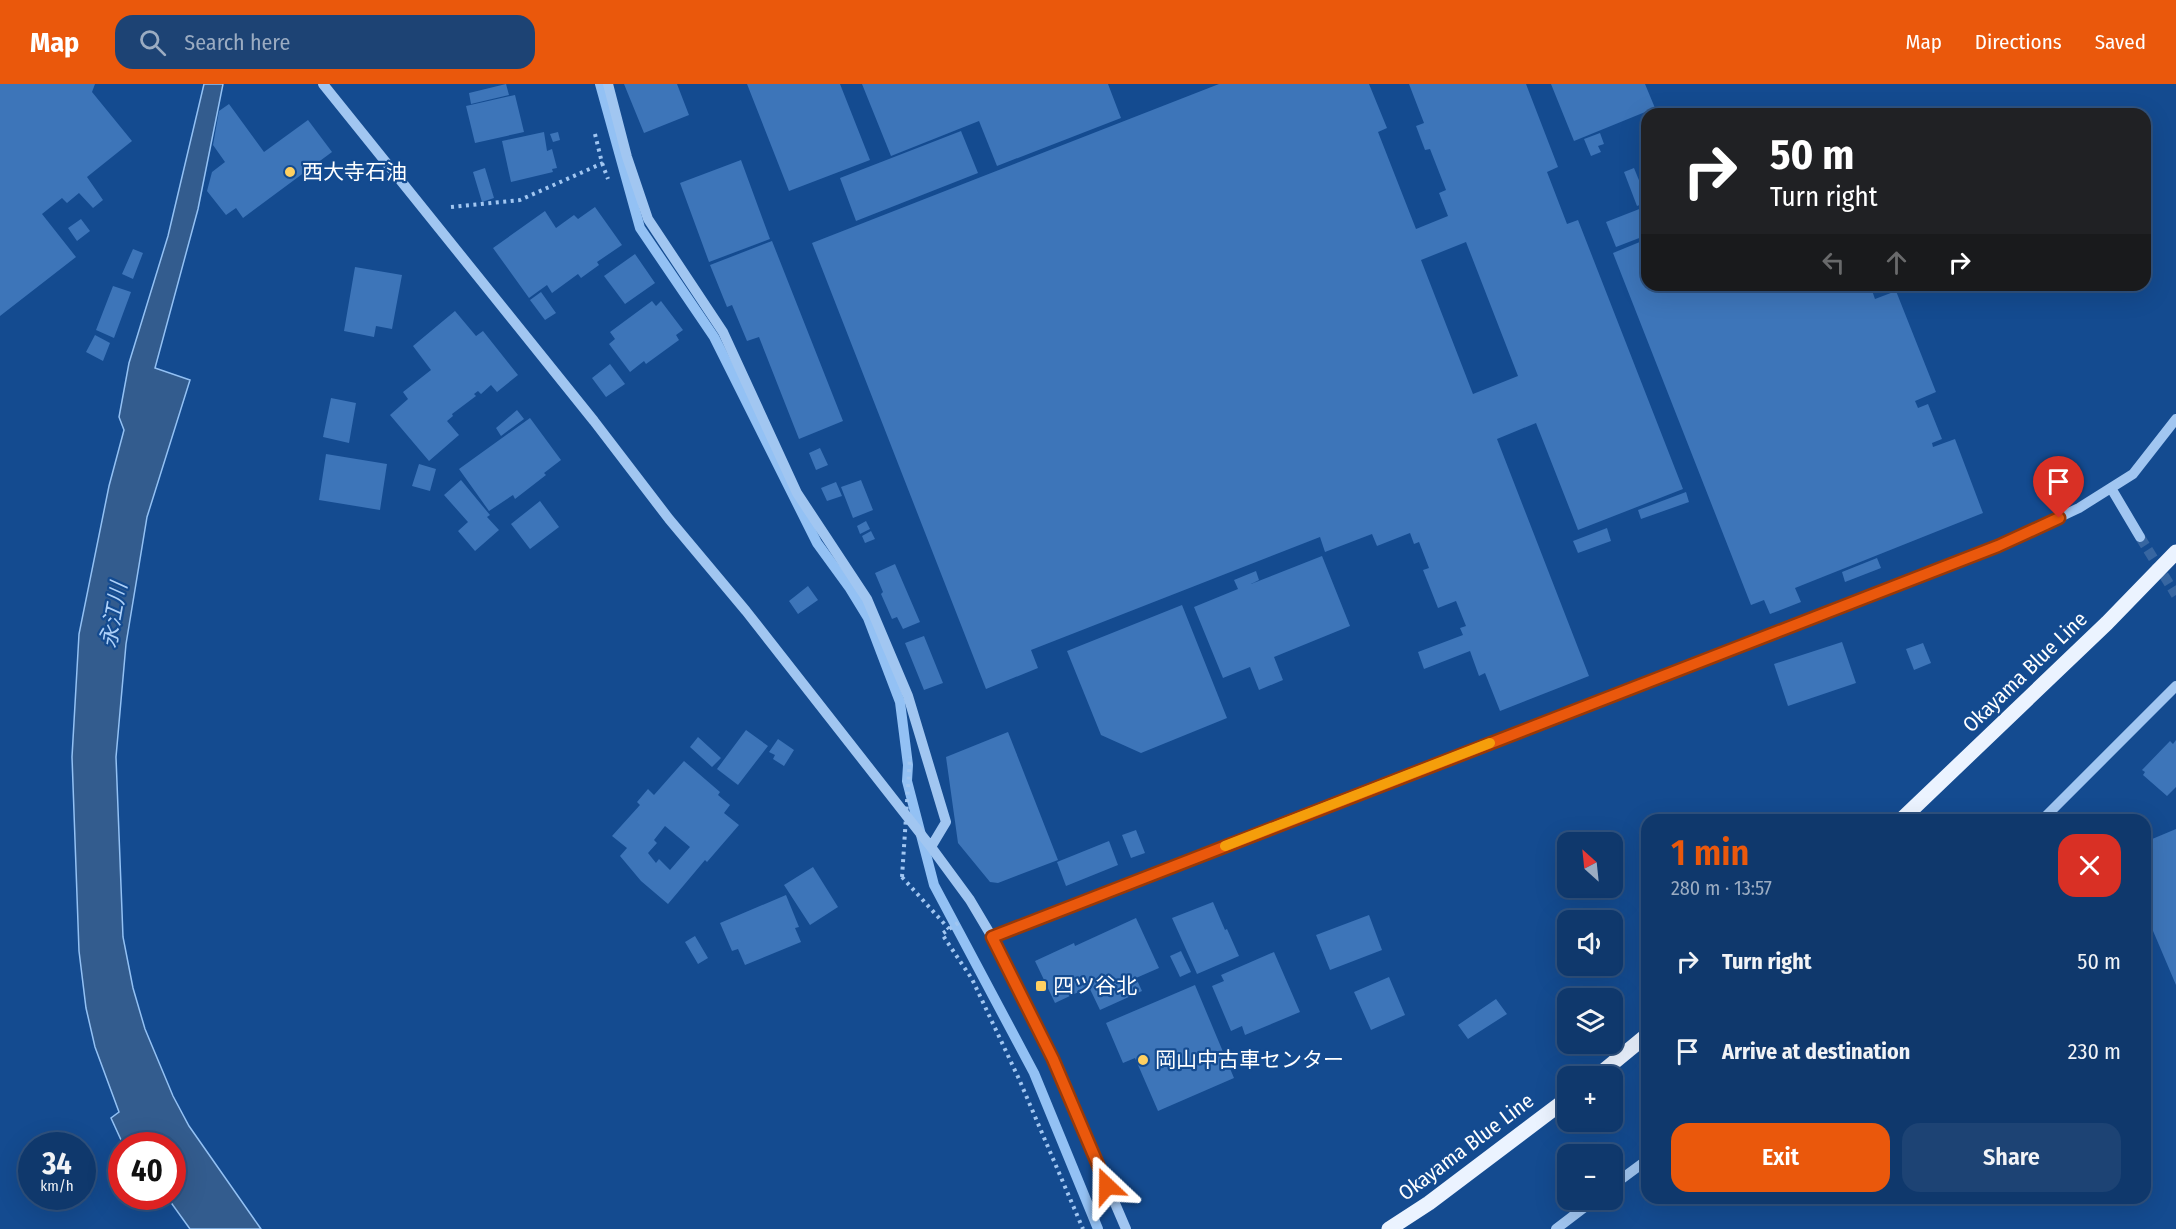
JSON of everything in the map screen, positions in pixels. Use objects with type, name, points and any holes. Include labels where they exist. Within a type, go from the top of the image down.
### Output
[{"type":"main road","name":"Okayama Blue Line","points":[[1907,814],[2107,623],[2176,552]]},
{"type":"main road","points":[[1609,1066],[1641,1040]]},
{"type":"main road","name":"Okayama Blue Line","points":[[1389,1229],[1428,1203],[1557,1106]]},
{"type":"street","points":[[323,84],[594,421],[669,519],[746,611],[931,846],[970,900],[992,937],[1053,1059],[1126,1229]]},
{"type":"street","points":[[608,84],[627,157],[648,219],[723,332],[797,493],[872,610],[908,696],[946,822],[931,846]]},
{"type":"street","points":[[992,937],[1998,546],[2079,508],[2133,474],[2176,419]]},
{"type":"street","points":[[2111,488],[2140,537]]},
{"type":"street","points":[[2048,814],[2176,686]]},
{"type":"street","points":[[1623,1178],[1641,1164]]},
{"type":"street","points":[[1556,1229],[1581,1210]]},
{"type":"path","points":[[425,210],[520,200],[602,163]]},
{"type":"path","points":[[910,757],[902,877],[949,929]]},
{"type":"path","points":[[960,922],[942,934],[972,979],[1019,1079],[1083,1229]]},
{"type":"water","name":"永江川","points":[[204,84],[223,84],[198,209],[155,368],[190,380],[147,517],[126,644],[116,757],[123,937],[133,988],[145,1029],[173,1096],[189,1126],[261,1229],[190,1229],[176,1210],[186,1210],[186,1132],[117,1132],[111,1118],[119,1112],[95,1047],[86,1008],[79,951],[72,757],[79,634],[109,486],[124,430],[119,417],[129,363],[168,236]]},
{"type":"building","points":[[0,84],[95,84],[92,92],[132,141],[87,177],[103,200],[93,208],[79,193],[67,203],[62,198],[42,214],[76,257],[0,316]]},
{"type":"building","points":[[506,84],[509,95],[471,104],[469,93]]},
{"type":"building","points":[[624,84],[677,84],[689,115],[644,133]]},
{"type":"building","points":[[747,84],[840,84],[870,160],[789,191]]},
{"type":"building","points":[[862,84],[1108,84],[1121,118],[997,166],[979,121],[891,156]]},
{"type":"building","points":[[1219,84],[1369,84],[1387,128],[1378,132],[1416,229],[1448,216],[1439,193],[1446,190],[1430,149],[1425,150],[1416,126],[1424,123],[1409,84],[1526,84],[1558,167],[1547,172],[1567,224],[1578,220],[1683,489],[1578,530],[1536,423],[1497,439],[1589,676],[1500,711],[1485,673],[1479,676],[1470,651],[1424,669],[1418,652],[1463,635],[1460,628],[1466,626],[1456,601],[1438,608],[1423,570],[1429,568],[1419,542],[1414,544],[1410,533],[1377,546],[1372,534],[1325,552],[1320,537],[1031,650],[1038,668],[986,689],[812,243]],"holes":[[[1466,242],[1518,376],[1473,394],[1421,260]]]},
{"type":"building","points":[[1551,84],[1645,84],[1655,108],[1641,108],[1641,114],[1574,141]]},
{"type":"building","points":[[515,95],[524,132],[475,143],[466,106]]},
{"type":"building","points":[[229,104],[264,152],[308,120],[332,152],[243,218],[236,208],[226,215],[207,191],[212,172],[225,162],[213,145],[219,111]]},
{"type":"building","points":[[961,131],[978,173],[856,221],[840,178]]},
{"type":"building","points":[[544,132],[547,151],[552,149],[557,168],[552,169],[553,172],[511,182],[502,141]]},
{"type":"building","points":[[558,132],[560,140],[553,142],[550,134]]},
{"type":"building","points":[[1600,133],[1604,144],[1598,146],[1601,152],[1591,156],[1584,139]]},
{"type":"building","points":[[741,160],[770,239],[709,262],[680,183]]},
{"type":"building","points":[[485,168],[494,198],[482,202],[473,172]]},
{"type":"building","points":[[1634,168],[1641,185],[1641,204],[1637,206],[1624,172]]},
{"type":"building","points":[[595,207],[622,245],[597,262],[599,265],[581,278],[578,274],[552,293],[547,285],[529,298],[493,248],[545,211],[556,228],[574,215],[578,219]]},
{"type":"building","points":[[1641,208],[1641,237],[1616,247],[1606,222]]},
{"type":"building","points":[[81,219],[90,231],[77,241],[68,228]]},
{"type":"building","points":[[772,241],[843,421],[799,439],[759,337],[747,341],[732,305],[727,307],[710,265]]},
{"type":"building","points":[[1641,241],[1641,291],[1872,291],[1875,299],[1896,291],[1936,392],[1915,401],[1918,408],[1928,404],[1942,439],[1932,443],[1933,447],[1955,439],[1983,513],[1795,588],[1801,602],[1770,614],[1764,600],[1751,605],[1613,253]]},
{"type":"building","points":[[133,249],[143,253],[133,279],[122,274]]},
{"type":"building","points":[[635,254],[655,283],[625,304],[604,276]]},
{"type":"building","points":[[355,267],[402,275],[392,329],[376,326],[374,337],[344,331]]},
{"type":"building","points":[[113,286],[131,292],[114,338],[96,330]]},
{"type":"building","points":[[541,292],[556,313],[545,320],[530,300]]},
{"type":"building","points":[[652,301],[656,306],[661,301],[683,330],[676,335],[679,340],[646,364],[644,361],[630,372],[609,344],[615,339],[610,332]]},
{"type":"building","points":[[455,311],[476,336],[483,331],[518,375],[497,392],[491,385],[481,394],[478,391],[474,394],[476,396],[452,414],[453,416],[447,421],[459,435],[429,461],[390,415],[408,399],[403,392],[431,370],[413,346]]},
{"type":"building","points":[[95,335],[110,343],[103,361],[86,352]]},
{"type":"building","points":[[610,364],[625,384],[606,397],[592,378]]},
{"type":"building","points":[[331,398],[356,403],[349,443],[323,437]]},
{"type":"building","points":[[517,410],[524,419],[501,436],[496,428]]},
{"type":"building","points":[[530,418],[561,460],[515,499],[513,495],[489,511],[459,469]]},
{"type":"building","points":[[820,448],[828,465],[816,470],[809,453]]},
{"type":"building","points":[[326,454],[387,464],[380,510],[319,500]]},
{"type":"building","points":[[419,464],[436,469],[430,491],[412,486]]},
{"type":"building","points":[[461,480],[490,515],[487,517],[499,530],[475,551],[458,531],[468,522],[444,495]]},
{"type":"building","points":[[861,480],[873,510],[853,518],[841,487]]},
{"type":"building","points":[[836,482],[842,496],[827,501],[821,488]]},
{"type":"building","points":[[1686,492],[1689,502],[1641,519],[1638,510]]},
{"type":"building","points":[[540,501],[559,527],[530,549],[511,524]]},
{"type":"building","points":[[866,521],[870,529],[860,534],[857,526]]},
{"type":"building","points":[[1607,528],[1611,541],[1578,553],[1573,541]]},
{"type":"building","points":[[871,531],[875,539],[865,543],[862,536]]},
{"type":"building","points":[[1322,556],[1350,626],[1274,657],[1283,680],[1259,690],[1250,667],[1223,678],[1194,607],[1238,589],[1234,580],[1256,571],[1259,580],[1251,584]]},
{"type":"building","points":[[1877,558],[1881,568],[1845,582],[1842,572]]},
{"type":"building","points":[[895,564],[920,622],[903,629],[897,617],[892,619],[875,573]]},
{"type":"building","points":[[808,586],[818,600],[798,614],[789,601]]},
{"type":"building","points":[[1182,605],[1227,718],[1141,753],[1101,735],[1067,651]]},
{"type":"building","points":[[924,636],[943,683],[924,690],[905,643]]},
{"type":"building","points":[[1842,642],[1856,683],[1788,706],[1774,664]]},
{"type":"building","points":[[1923,643],[1931,663],[1914,670],[1906,649]]},
{"type":"building","points":[[746,730],[768,746],[738,785],[717,769]]},
{"type":"building","points":[[1008,732],[1058,860],[998,883],[990,882],[958,843],[946,757]]},
{"type":"building","points":[[698,737],[721,758],[712,767],[690,747]]},
{"type":"building","points":[[778,739],[794,750],[784,766],[773,759],[775,755],[769,752]]},
{"type":"building","points":[[2176,740],[2176,787],[2167,796],[2143,775],[2145,772],[2142,770],[2170,741],[2173,744]]},
{"type":"building","points":[[684,761],[720,792],[718,795],[730,805],[724,813],[739,825],[707,862],[705,860],[668,904],[641,881],[620,856],[627,848],[612,836],[640,805],[637,802],[648,789],[654,795]],"holes":[[[665,826],[690,847],[670,870],[659,859],[656,863],[648,853],[657,843],[654,840]]]},
{"type":"building","points":[[2176,829],[2176,985],[2151,926],[2151,839]]},
{"type":"building","points":[[1136,830],[1145,853],[1131,858],[1122,835]]},
{"type":"building","points":[[1109,841],[1118,865],[1066,886],[1057,862]]},
{"type":"building","points":[[813,867],[838,907],[810,925],[784,885]]},
{"type":"building","points":[[786,895],[799,927],[795,928],[801,942],[745,965],[738,949],[732,951],[720,923]]},
{"type":"building","points":[[1213,902],[1239,956],[1197,974],[1172,918]]},
{"type":"building","points":[[1369,915],[1382,950],[1330,970],[1316,935]]},
{"type":"building","points":[[1136,918],[1159,968],[1136,978],[1142,991],[1100,1010],[1089,987],[1055,1003],[1035,961],[1074,943],[1075,946]]},
{"type":"building","points":[[695,936],[708,958],[698,964],[685,942]]},
{"type":"building","points":[[1181,951],[1191,972],[1180,977],[1170,956]]},
{"type":"building","points":[[1274,952],[1300,1012],[1245,1035],[1242,1026],[1231,1031],[1212,986],[1224,981],[1221,975]]},
{"type":"building","points":[[1389,977],[1405,1015],[1371,1030],[1354,992]]},
{"type":"building","points":[[1195,985],[1234,1078],[1158,1111],[1135,1058],[1123,1063],[1106,1023]]},
{"type":"building","points":[[1496,999],[1507,1014],[1468,1039],[1458,1025]]},
{"type":"waterway","points":[[600,84],[640,228],[714,337],[817,543],[868,618],[900,702],[908,765],[907,781],[934,885],[1034,1073],[1098,1229]]},
{"type":"tunnel","points":[[2140,537],[2176,595]]},
{"type":"slow traffic","points":[[1225,846],[1490,743]]},
{"type":"place","name":"西大寺石油","points":[[290,172]]},
{"type":"place","name":"四ツ谷北","points":[[1041,986]]},
{"type":"place","name":"岡山中古車センター","points":[[1143,1060]]},
{"type":"route","points":[[1107,1186],[1053,1059],[992,937],[1998,546],[2059,518]]}]
